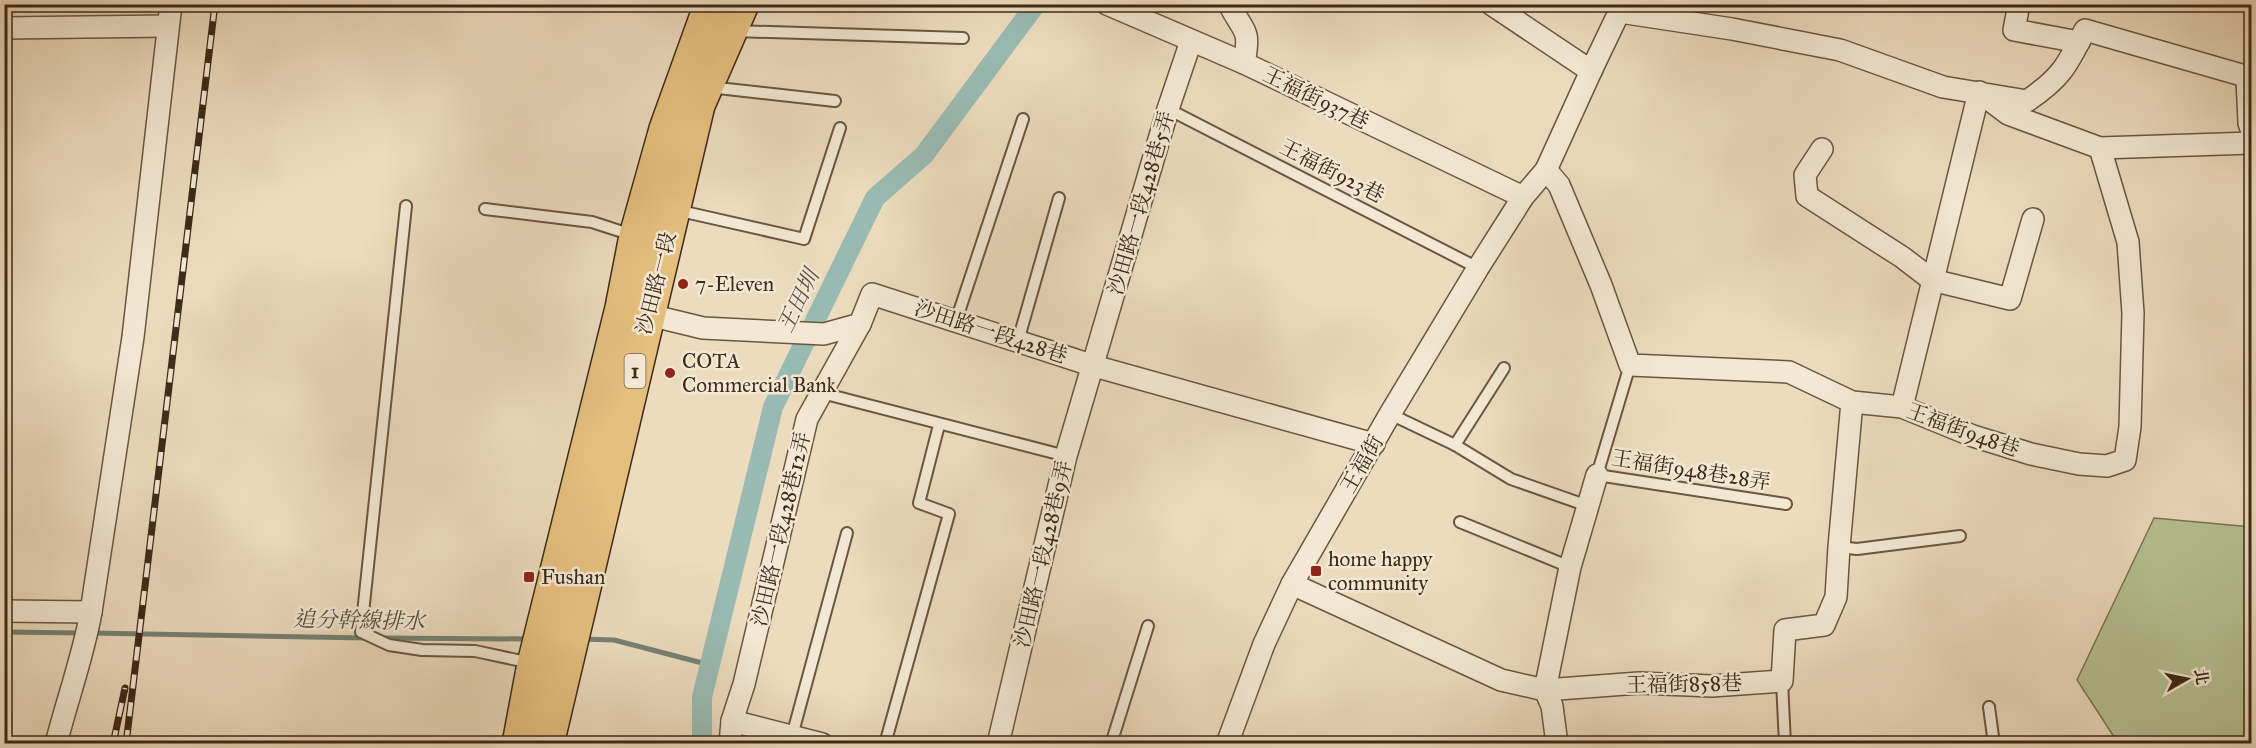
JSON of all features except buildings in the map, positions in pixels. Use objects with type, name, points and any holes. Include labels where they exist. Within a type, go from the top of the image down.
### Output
[{"type":"main road","name":"沙田路一段","points":[[547,744],[635,311],[636,236],[666,129],[711,4]]},
{"type":"main road","name":"沙田路一段","points":[[519,744],[534,664],[635,311],[674,210],[698,105],[736,18]]},
{"type":"street","points":[[56,744],[85,646],[91,612],[133,337],[171,4]]},
{"type":"street","name":"王福街937巷","points":[[1107,4],[1245,63],[1523,197]]},
{"type":"street","points":[[1229,4],[1249,40],[1245,63]]},
{"type":"street","points":[[1491,4],[1591,70],[1622,8],[1840,50],[1943,87],[2027,101],[2048,87],[2065,69],[2085,30],[2249,78],[2249,123],[2252,132]]},
{"type":"street","points":[[2019,4],[2014,30],[2079,42]]},
{"type":"street","points":[[4,28],[168,26]]},
{"type":"street","name":"沙田路一段428巷5弄","points":[[1094,366],[1168,109],[1191,41]]},
{"type":"street","name":"王福街","points":[[1227,744],[1264,644],[1292,584],[1478,268],[1523,197],[1546,170],[1591,70]]},
{"type":"street","points":[[1979,92],[2008,114],[2100,148],[2252,142]]},
{"type":"street","points":[[1902,407],[1979,92]]},
{"type":"street","name":"王福街948巷","points":[[1630,365],[1788,372],[1852,402],[1902,407],[1972,436],[2031,454],[2079,464],[2107,466],[2125,460],[2130,427],[2133,313],[2128,242],[2100,148]]},
{"type":"street","points":[[1822,149],[1805,174],[1807,196],[1902,257],[1932,280],[2010,299],[2033,219]]},
{"type":"street","points":[[1546,170],[1559,185],[1601,285],[1630,365]]},
{"type":"street","name":"沙田路一段428巷","points":[[860,324],[872,294],[1094,366],[1374,444]]},
{"type":"street","points":[[635,311],[703,328],[824,334],[860,324]]},
{"type":"street","name":"沙田路一段428巷12弄","points":[[730,744],[732,721],[744,684],[807,419],[860,324]]},
{"type":"street","name":"沙田路一段428巷9弄","points":[[998,744],[1066,456],[1094,366]]},
{"type":"street","points":[[1782,681],[1785,630],[1824,625],[1836,597],[1852,402]]},
{"type":"street","points":[[1557,744],[1552,706],[1545,690],[1570,567],[1597,475]]},
{"type":"street","name":"王福街858巷","points":[[1292,584],[1501,680],[1545,690],[1639,683],[1712,686],[1782,681]]},
{"type":"street","points":[[4,611],[91,612]]},
{"type":"street","points":[[732,721],[822,744]]},
{"type":"lane","points":[[736,18],[963,38]]},
{"type":"lane","points":[[706,86],[835,101]]},
{"type":"lane","name":"王福街923巷","points":[[1168,109],[1478,268]]},
{"type":"lane","points":[[956,321],[1023,119]]},
{"type":"lane","points":[[674,210],[804,239],[840,128]]},
{"type":"lane","points":[[1018,341],[1059,198]]},
{"type":"lane","points":[[405,206],[361,632],[389,645],[422,650],[475,651],[534,664]]},
{"type":"lane","points":[[485,209],[592,222],[636,236]]},
{"type":"lane","name":"王福街948巷28弄","points":[[1630,365],[1597,475],[1786,504]]},
{"type":"lane","points":[[1455,445],[1504,368]]},
{"type":"lane","points":[[822,393],[1066,456]]},
{"type":"lane","points":[[1390,414],[1455,445],[1511,479],[1588,506]]},
{"type":"lane","points":[[885,744],[950,514],[919,503],[939,425]]},
{"type":"lane","points":[[1460,522],[1570,567]]},
{"type":"lane","points":[[792,736],[847,533]]},
{"type":"lane","points":[[1839,547],[1857,549],[1960,536]]},
{"type":"lane","points":[[1111,744],[1148,626]]},
{"type":"lane","points":[[1782,681],[1785,744]]},
{"type":"lane","points":[[1989,707],[1994,744]]},
{"type":"green space","points":[[2154,518],[2251,527],[2251,743],[2118,743],[2077,680]]},
{"type":"waterway","name":"王田圳","points":[[702,744],[702,697],[773,407],[875,198],[924,155],[1036,4]]},
{"type":"waterway","name":"追分幹線排水","points":[[4,632],[81,633]]},
{"type":"waterway","name":"追分幹線排水","points":[[91,633],[366,638]]},
{"type":"waterway","name":"追分幹線排水","points":[[381,638],[528,639]]},
{"type":"waterway","name":"追分幹線排水","points":[[582,639],[614,640],[710,665]]},
{"type":"railway","points":[[126,744],[215,4]]},
{"type":"railway","points":[[113,744],[125,688]]},
{"type":"place","name":"7-Eleven","points":[[683,284]]},
{"type":"place","name":"COTA Commercial Bank","points":[[670,373]]},
{"type":"place","name":"home happy community","points":[[1316,571]]},
{"type":"place","name":"Fushan","points":[[529,577]]}]
